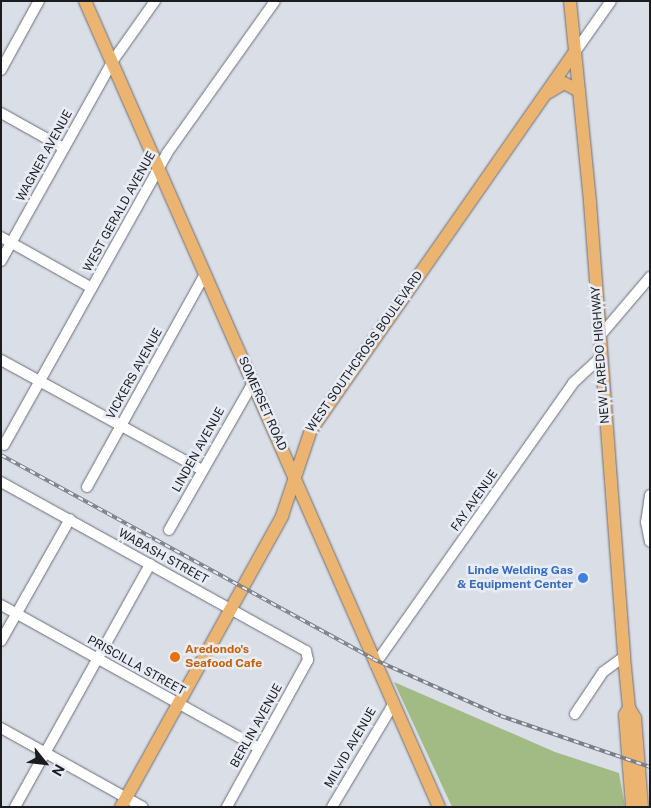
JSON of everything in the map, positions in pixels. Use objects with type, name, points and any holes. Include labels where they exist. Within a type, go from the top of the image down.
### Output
[{"type":"main road","name":"SOMERSET ROAD","points":[[85,1],[438,806]]},
{"type":"main road","name":"NEW LAREDO HIGHWAY","points":[[570,1],[601,357],[624,657],[629,708],[636,718],[642,807]]},
{"type":"main road","name":"WEST SOUTHCROSS BOULEVARD","points":[[123,802],[282,516],[296,480],[302,450],[317,420],[575,52]]},
{"type":"main road","points":[[545,95],[564,83],[579,91]]},
{"type":"main road","name":"NEW LAREDO HIGHWAY","points":[[629,708],[625,715],[632,807]]},
{"type":"street","points":[[1,70],[39,1]]},
{"type":"street","name":"WAGNER AVENUE","points":[[1,261],[112,62],[155,1]]},
{"type":"street","name":"WEST GERALD AVENUE","points":[[4,445],[158,169],[275,1]]},
{"type":"street","name":"WEST SOUTHCROSS BOULEVARD","points":[[575,52],[611,1]]},
{"type":"street","points":[[1,114],[64,148]]},
{"type":"street","points":[[1,237],[92,288]]},
{"type":"street","name":"VICKERS AVENUE","points":[[87,487],[205,274]]},
{"type":"street","points":[[599,337],[650,277]]},
{"type":"street","name":"FAY AVENUE","points":[[375,664],[573,383],[601,357]]},
{"type":"street","points":[[1,360],[202,470]]},
{"type":"street","name":"LINDEN AVENUE","points":[[169,530],[253,382]]},
{"type":"street","name":"WABASH STREET","points":[[1,482],[303,649],[308,657]]},
{"type":"street","points":[[650,495],[647,509],[650,542]]},
{"type":"street","points":[[1,642],[70,519]]},
{"type":"street","points":[[15,807],[150,564]]},
{"type":"street","name":"PRISCILLA STREET","points":[[1,605],[259,748]]},
{"type":"street","name":"BERLIN AVENUE","points":[[227,807],[308,657]]},
{"type":"street","points":[[575,714],[595,681],[624,657]]},
{"type":"street","name":"MILVID AVENUE","points":[[332,807],[394,703]]},
{"type":"street","points":[[1,728],[46,752],[123,802],[143,807]]},
{"type":"green space","points":[[394,682],[555,752],[619,773],[625,807],[452,807]]},
{"type":"railway","points":[[1,455],[373,659],[501,716],[650,767]]},
{"type":"place","name":"Linde Welding Gas & Equipment Center","points":[[583,578]]},
{"type":"place","name":"Aredondo's Seafood Cafe","points":[[175,657]]}]
